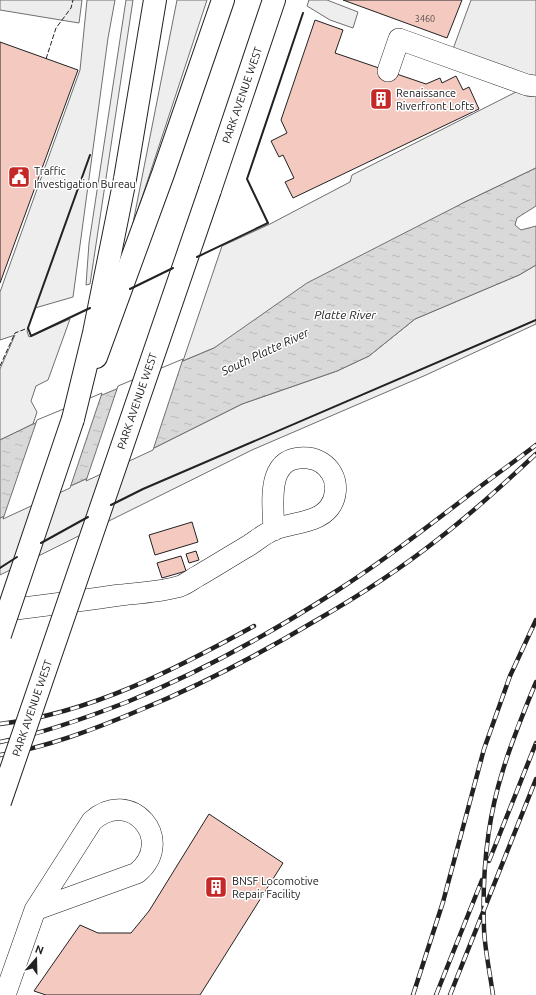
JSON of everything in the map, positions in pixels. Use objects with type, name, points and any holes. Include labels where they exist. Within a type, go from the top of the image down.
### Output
[{"type":"main road","points":[[73,419],[102,296],[125,179],[155,0]]},
{"type":"main road","points":[[0,635],[73,419],[163,174],[223,0]]},
{"type":"main road","name":"PARK AVENUE WEST","points":[[0,802],[274,0]]},
{"type":"lane","points":[[388,71],[399,39],[527,85],[536,86]]},
{"type":"lane","points":[[0,612],[178,587],[274,530]]},
{"type":"lane","points":[[9,994],[35,910],[92,821],[98,815],[115,809],[133,813],[146,823],[152,839],[152,848],[149,859],[143,868],[137,873],[35,910]]},
{"type":"shaded area","points":[[0,0],[82,0],[79,23],[0,10]]},
{"type":"shaded area","points":[[87,0],[115,0],[108,38],[73,297],[35,308],[27,331],[29,337],[70,319],[48,380],[36,386],[31,401],[37,412],[33,424],[0,440],[0,369],[15,335],[0,340],[0,292],[80,70]]},
{"type":"shaded area","points":[[126,0],[133,0],[90,284],[86,285],[89,243]]},
{"type":"shaded area","points":[[177,0],[207,0],[132,228]]},
{"type":"shaded area","points":[[309,0],[327,0],[358,12],[353,28],[330,20],[307,6]]},
{"type":"shaded area","points":[[471,0],[536,0],[536,90],[449,60]]},
{"type":"shaded area","points":[[516,92],[527,96],[536,96],[536,168],[463,203],[214,348],[183,361],[222,246],[270,224],[350,182],[352,175]]},
{"type":"shaded area","points":[[536,265],[536,324],[426,375],[252,450],[0,575],[0,518],[156,447],[242,404],[337,371],[369,356],[415,319],[519,275]]},
{"type":"water","name":"Platte River","points":[[536,168],[536,206],[517,218],[515,225],[521,230],[536,226],[536,265],[519,275],[415,319],[369,356],[337,371],[242,404],[156,447],[0,518],[0,440],[33,424],[214,348],[307,283],[463,203]]},
{"type":"pier","points":[[183,359],[153,450],[86,481],[118,386]]},
{"type":"pier","points":[[102,393],[70,488],[3,519],[37,420]]},
{"type":"building","points":[[343,0],[462,0],[447,38]]},
{"type":"building","name":"Renaissance Riverfront Lofts","points":[[315,20],[343,30],[335,53],[426,84],[440,78],[442,83],[456,76],[463,90],[469,87],[479,109],[293,198],[285,182],[294,178],[283,155],[279,157],[271,141],[287,133],[281,120]]},
{"type":"building","name":"Traffic Investigation Bureau","points":[[0,42],[78,70],[0,283]]},
{"type":"building","points":[[192,522],[198,542],[155,555],[149,535]]},
{"type":"building","points":[[196,551],[199,560],[189,563],[186,554]]},
{"type":"building","points":[[181,556],[186,571],[162,578],[157,563]]},
{"type":"building","name":"BNSF Locomotive Repair Facility","points":[[209,814],[283,863],[200,995],[46,995],[34,991],[80,925],[98,933],[131,933],[149,911]]},
{"type":"railway","points":[[0,742],[65,725],[127,702],[182,678],[235,651],[313,606],[371,568],[536,445]]},
{"type":"railway","points":[[0,755],[18,752],[54,742],[123,717],[207,680],[272,646],[378,583],[408,562],[463,519],[536,454]]},
{"type":"railway","points":[[413,995],[443,902],[484,749],[510,676],[536,620]]},
{"type":"railway","points":[[0,724],[34,718],[99,700],[162,673],[254,626]]},
{"type":"railway","points":[[493,995],[486,954],[484,929],[484,889],[489,828],[507,759],[518,726],[536,682]]},
{"type":"railway","points":[[489,861],[536,743]]},
{"type":"railway","points":[[450,995],[536,779]]},
{"type":"railway","points":[[436,995],[482,880]]},
{"type":"fence","points":[[46,59],[56,28],[71,8],[73,0]]},
{"type":"fence","points":[[0,366],[15,333],[28,328]]},
{"type":"wall","points":[[197,257],[268,223],[247,179],[303,13]]},
{"type":"wall","points":[[90,155],[28,328],[31,336],[90,308]]},
{"type":"wall","points":[[130,289],[173,268]]},
{"type":"wall","points":[[111,505],[143,489],[536,320]]},
{"type":"wall","points":[[41,543],[88,517]]},
{"type":"wall","points":[[0,568],[17,557]]},
{"type":"place","name":"Renaissance Riverfront Lofts","points":[[381,99]]},
{"type":"place","name":"Traffic Investigation Bureau","points":[[19,177]]},
{"type":"place","name":"BNSF Locomotive Repair Facility","points":[[216,887]]},
{"type":"water label","name":"South Platte River","points":[[265,352]]}]
